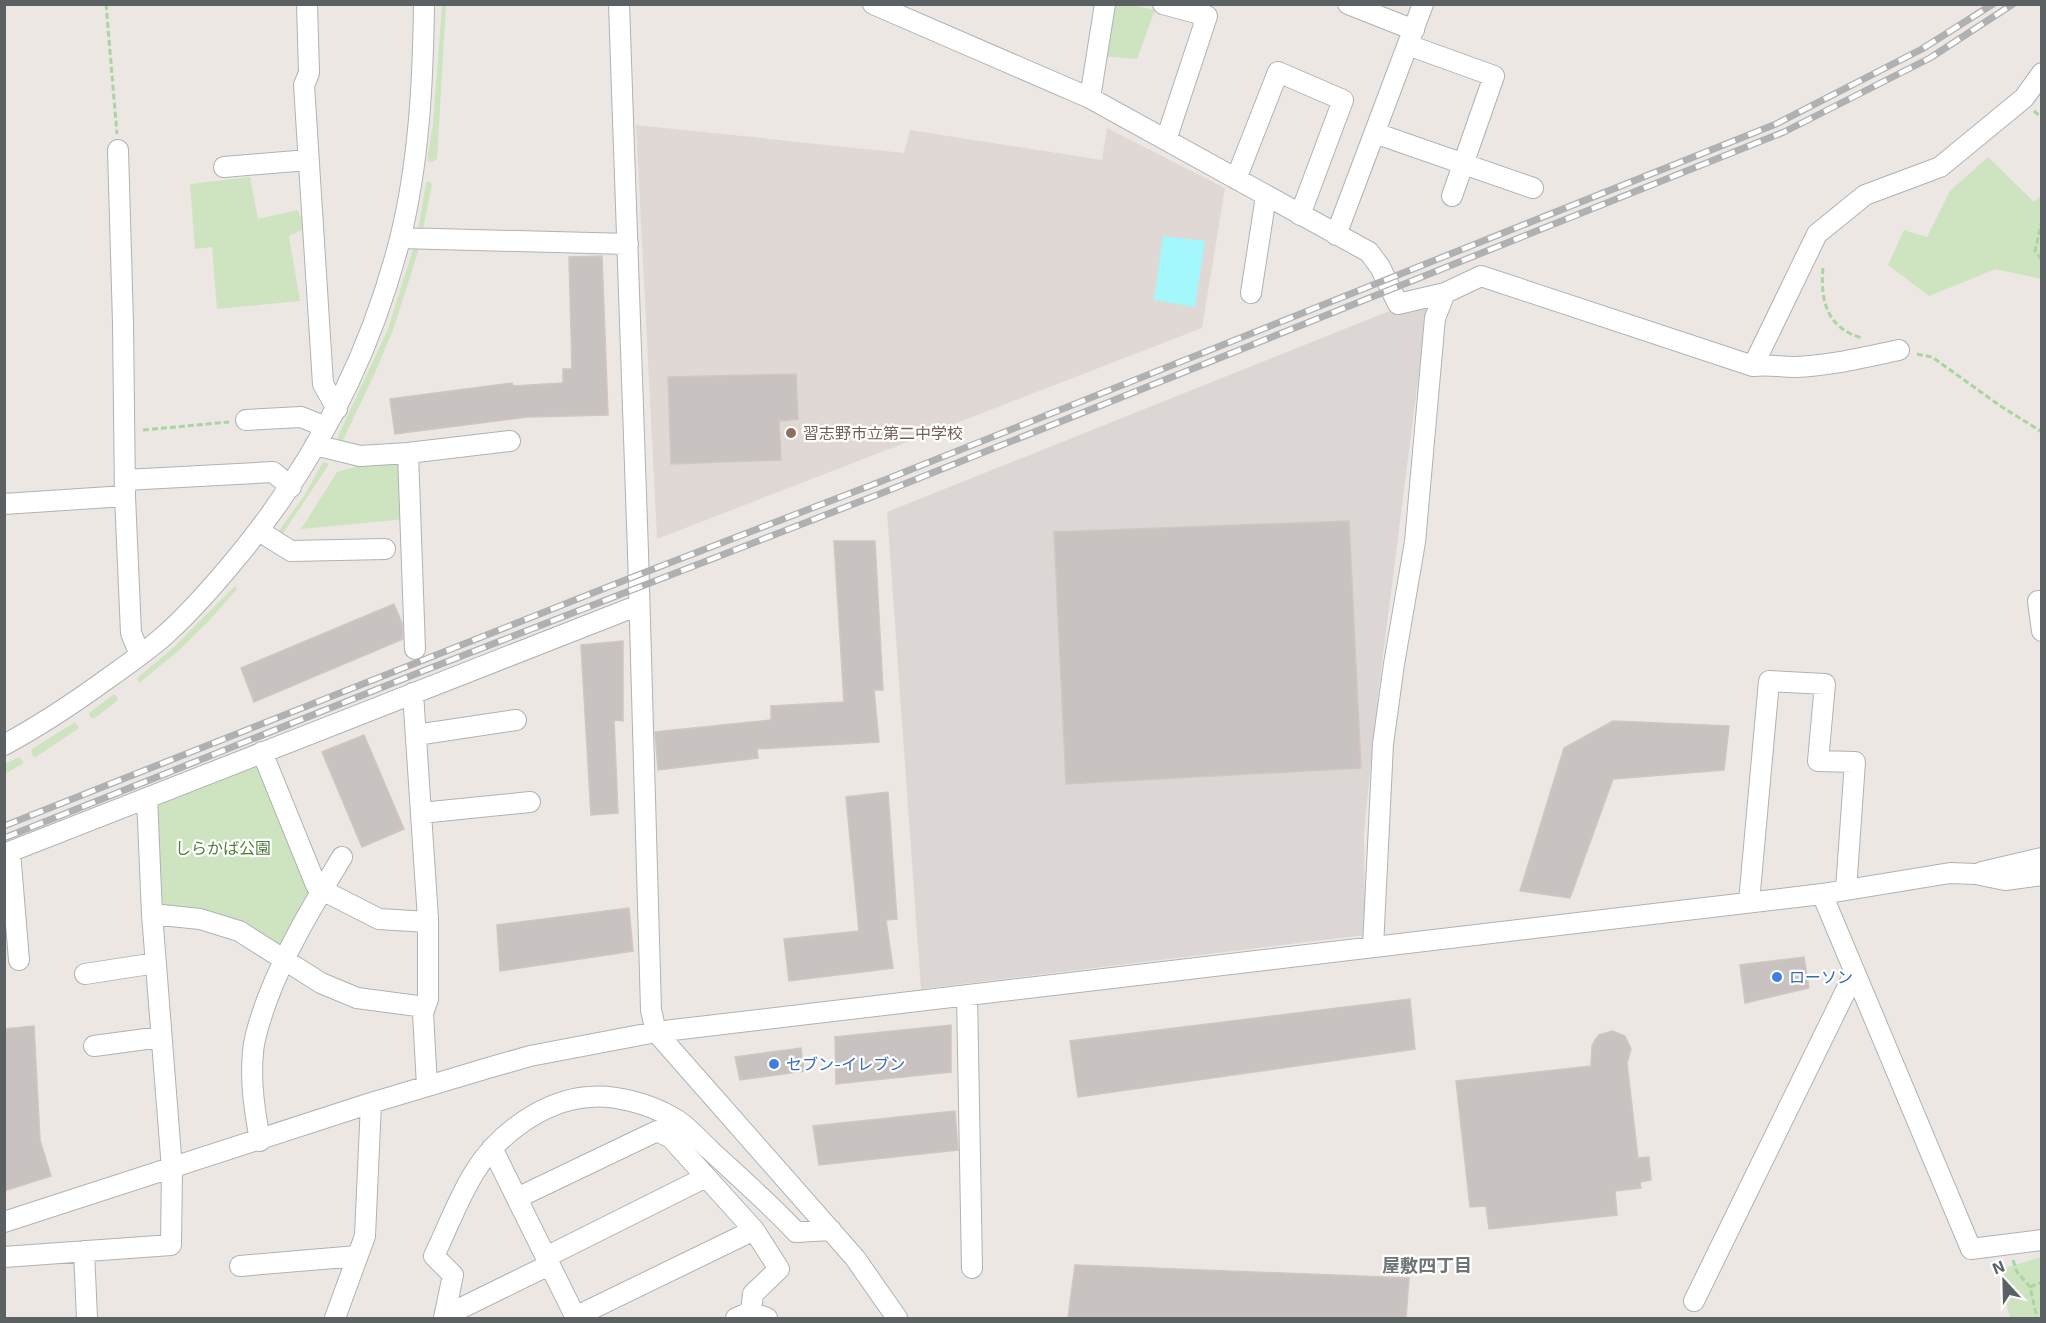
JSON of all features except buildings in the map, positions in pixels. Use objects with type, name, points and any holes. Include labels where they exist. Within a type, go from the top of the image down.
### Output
[{"type":"street","points":[[307,4],[309,73],[304,85],[323,384],[337,409]]},
{"type":"street","points":[[4,745],[59,714],[140,655],[194,607],[259,531],[291,487],[337,409],[358,366],[375,322],[400,238],[412,178],[418,124],[424,4]]},
{"type":"street","points":[[620,4],[651,1010],[656,1032],[855,1258],[897,1318]]},
{"type":"street","points":[[873,4],[1090,98],[1369,252],[1380,267],[1398,304],[1445,293],[1481,276],[1752,366],[1795,367],[1836,363],[1899,350]]},
{"type":"street","points":[[1090,98],[1105,4]]},
{"type":"street","points":[[1163,4],[1208,10],[1166,140]]},
{"type":"street","points":[[1348,4],[1411,38],[1494,76],[1452,196]]},
{"type":"street","points":[[1336,235],[1423,4]]},
{"type":"street","points":[[1236,179],[1278,72],[1343,100],[1300,215]]},
{"type":"street","points":[[1752,366],[1817,234],[1865,195],[1940,167],[2024,98],[2042,73]]},
{"type":"street","points":[[1375,133],[1533,188]]},
{"type":"street","points":[[118,150],[130,633],[140,655]]},
{"type":"street","points":[[224,167],[308,160]]},
{"type":"street","points":[[1251,292],[1266,196]]},
{"type":"street","points":[[400,238],[628,244]]},
{"type":"street","points":[[1373,947],[1383,744],[1415,542],[1435,318],[1445,293]]},
{"type":"street","points":[[246,420],[301,417],[326,427]]},
{"type":"street","points":[[315,445],[360,456],[510,441]]},
{"type":"street","points":[[408,453],[415,649]]},
{"type":"street","points":[[4,504],[273,472],[291,487]]},
{"type":"street","points":[[259,531],[291,551],[385,549]]},
{"type":"street","points":[[2042,601],[2038,601],[2042,631]]},
{"type":"street","points":[[19,960],[7,853],[639,605]]},
{"type":"street","points":[[1749,902],[1769,681],[1825,684],[1818,761],[1855,762],[1846,890]]},
{"type":"street","points":[[413,693],[428,922],[428,999],[423,1013],[427,1086]]},
{"type":"street","points":[[416,735],[516,720]]},
{"type":"street","points":[[262,753],[316,885],[379,919],[428,922]]},
{"type":"street","points":[[4,1257],[171,1245],[172,1169],[152,914],[147,798]]},
{"type":"street","points":[[421,813],[530,802]]},
{"type":"street","points":[[260,1141],[252,1098],[252,1052],[261,1016],[284,960],[342,857]]},
{"type":"street","points":[[1976,874],[2042,858]]},
{"type":"street","points":[[4,1222],[427,1086],[530,1056],[656,1032],[1822,894],[1950,873],[1976,874],[2005,880],[2042,875]]},
{"type":"street","points":[[1822,894],[1971,1249],[2042,1240]]},
{"type":"street","points":[[152,914],[200,919],[239,931],[321,983],[357,998],[425,1007]]},
{"type":"street","points":[[85,974],[156,963]]},
{"type":"street","points":[[1694,1301],[1854,974]]},
{"type":"street","points":[[967,995],[972,1268]]},
{"type":"street","points":[[94,1046],[161,1037]]},
{"type":"street","points":[[444,1317],[453,1275],[434,1256],[474,1174],[492,1148],[505,1136],[539,1112],[563,1102],[588,1097],[613,1098],[646,1106],[673,1117],[796,1232],[831,1230]]},
{"type":"street","points":[[334,1318],[365,1236],[371,1103]]},
{"type":"street","points":[[517,1198],[657,1131],[671,1138],[754,1230],[779,1269],[753,1294],[752,1316]]},
{"type":"street","points":[[492,1148],[575,1318],[754,1230]]},
{"type":"street","points":[[444,1317],[706,1177]]},
{"type":"street","points":[[84,1251],[87,1318]]},
{"type":"street","points":[[240,1266],[357,1256]]},
{"type":"path","points":[[106,4],[118,150]]},
{"type":"path","points":[[2042,220],[2035,251],[2042,260]]},
{"type":"path","points":[[1823,263],[1821,289],[1831,320],[1854,336],[1865,340]]},
{"type":"path","points":[[1899,350],[1932,357],[2002,407],[2042,432]]},
{"type":"path","points":[[124,432],[246,420]]},
{"type":"path","points":[[2008,1244],[2017,1272],[2030,1287],[2037,1318]]},
{"type":"path","points":[[2030,1287],[2042,1282]]},
{"type":"shaded area","name":"習志野市立第二中学校","points":[[636,125],[904,153],[910,130],[1102,160],[1107,128],[1225,188],[1202,328],[657,539]]},
{"type":"shaded area","points":[[1432,304],[1425,325],[1378,695],[1364,832],[1365,935],[921,989],[887,512],[1387,312]]},
{"type":"green space","points":[[442,5],[446,5],[437,159],[432,162],[427,161],[433,123]]},
{"type":"green space","points":[[1109,5],[1131,5],[1155,10],[1137,59],[1101,56]]},
{"type":"green space","points":[[1988,157],[2034,202],[2041,196],[2041,279],[1996,269],[1929,296],[1888,265],[1904,230],[1927,237],[1950,191]]},
{"type":"green space","points":[[250,177],[258,219],[298,210],[305,229],[289,236],[300,301],[217,309],[212,247],[195,249],[190,184]]},
{"type":"green space","points":[[429,181],[432,185],[423,229],[418,230],[426,183]]},
{"type":"green space","points":[[413,249],[417,249],[418,252],[393,330],[343,440],[338,440],[388,329]]},
{"type":"green space","points":[[323,462],[328,463],[328,466],[282,535],[278,532],[304,496]]},
{"type":"green space","points":[[402,463],[406,519],[301,529],[337,472],[362,465]]},
{"type":"green space","points":[[235,586],[237,589],[208,622],[176,653],[139,683],[137,678],[173,648]]},
{"type":"green space","points":[[116,695],[118,700],[95,718],[91,718],[90,712]]},
{"type":"green space","points":[[75,722],[79,728],[36,757],[33,756],[32,749]]},
{"type":"green space","points":[[19,757],[24,762],[5,774],[5,764]]},
{"type":"green space","name":"しらかば公園","points":[[263,761],[318,891],[283,955],[156,912],[151,801]]},
{"type":"green space","points":[[2041,1257],[2041,1318],[2010,1318],[1998,1270]]},
{"type":"water","points":[[1163,236],[1205,241],[1195,307],[1154,300]]},
{"type":"railway","points":[[4,826],[877,483],[1776,124],[1922,49],[1993,4]]},
{"type":"railway","points":[[4,838],[423,671],[882,493],[1784,132],[1930,58],[2013,4]]},
{"type":"place","name":"習志野市立第二中学校","points":[[791,433]]},
{"type":"place","name":"ローソン","points":[[1777,977]]},
{"type":"place","name":"セブン-イレブン","points":[[774,1064]]},
{"type":"district","name":"屋敷四丁目","points":[[1427,1266]]}]
